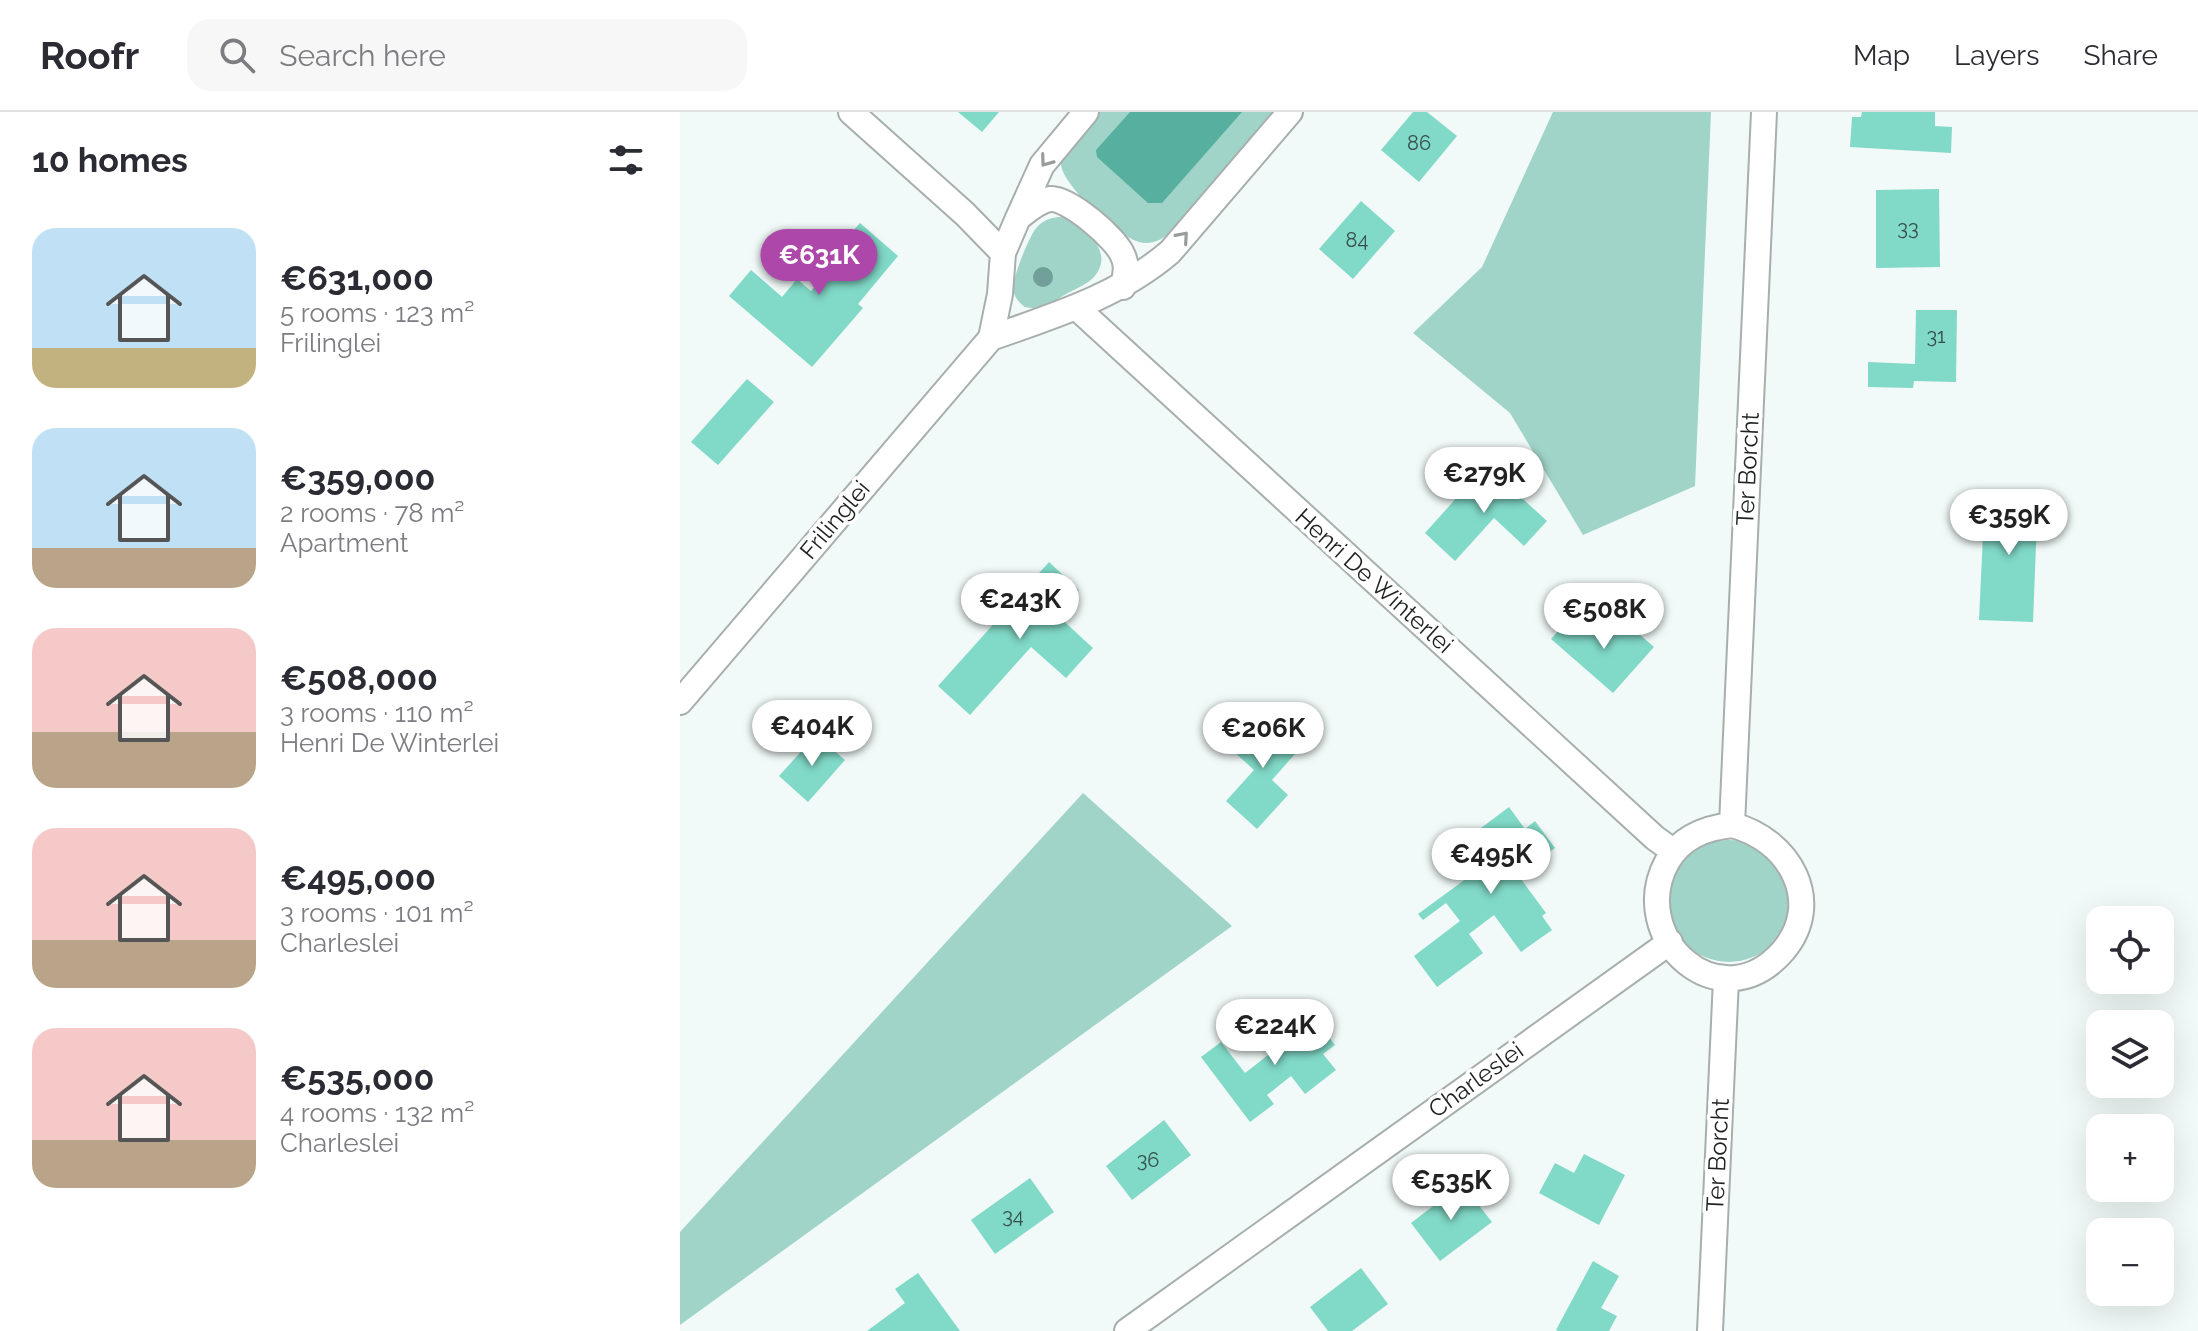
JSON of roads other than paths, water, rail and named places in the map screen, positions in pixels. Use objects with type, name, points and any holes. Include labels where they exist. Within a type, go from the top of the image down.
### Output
[{"type":"street","points":[[851,112],[965,214],[1003,253]]},
{"type":"street","name":"Frilinglei","points":[[680,702],[991,338],[1000,294],[1003,253],[1042,165],[1086,112]]},
{"type":"street","points":[[991,338],[1077,308],[1123,287],[1170,252],[1290,112]]},
{"type":"street","name":"Ter Borcht","points":[[1732,825],[1764,112]]},
{"type":"street","points":[[1018,218],[1039,202],[1052,199],[1066,201],[1113,240],[1123,253],[1127,268],[1123,287]]},
{"type":"street","name":"Henri De Winterlei","points":[[1077,308],[1655,838],[1673,851]]},
{"type":"street","points":[[1732,825],[1753,830],[1788,860],[1799,881],[1801,909],[1796,930],[1780,955],[1746,976],[1726,979],[1709,977],[1678,956],[1658,921],[1655,899],[1661,874],[1673,851],[1686,839],[1712,827],[1732,825]]},
{"type":"street","name":"Charleslei","points":[[1127,1331],[1670,942]]},
{"type":"street","name":"Ter Borcht","points":[[1710,1331],[1726,979]]}]
